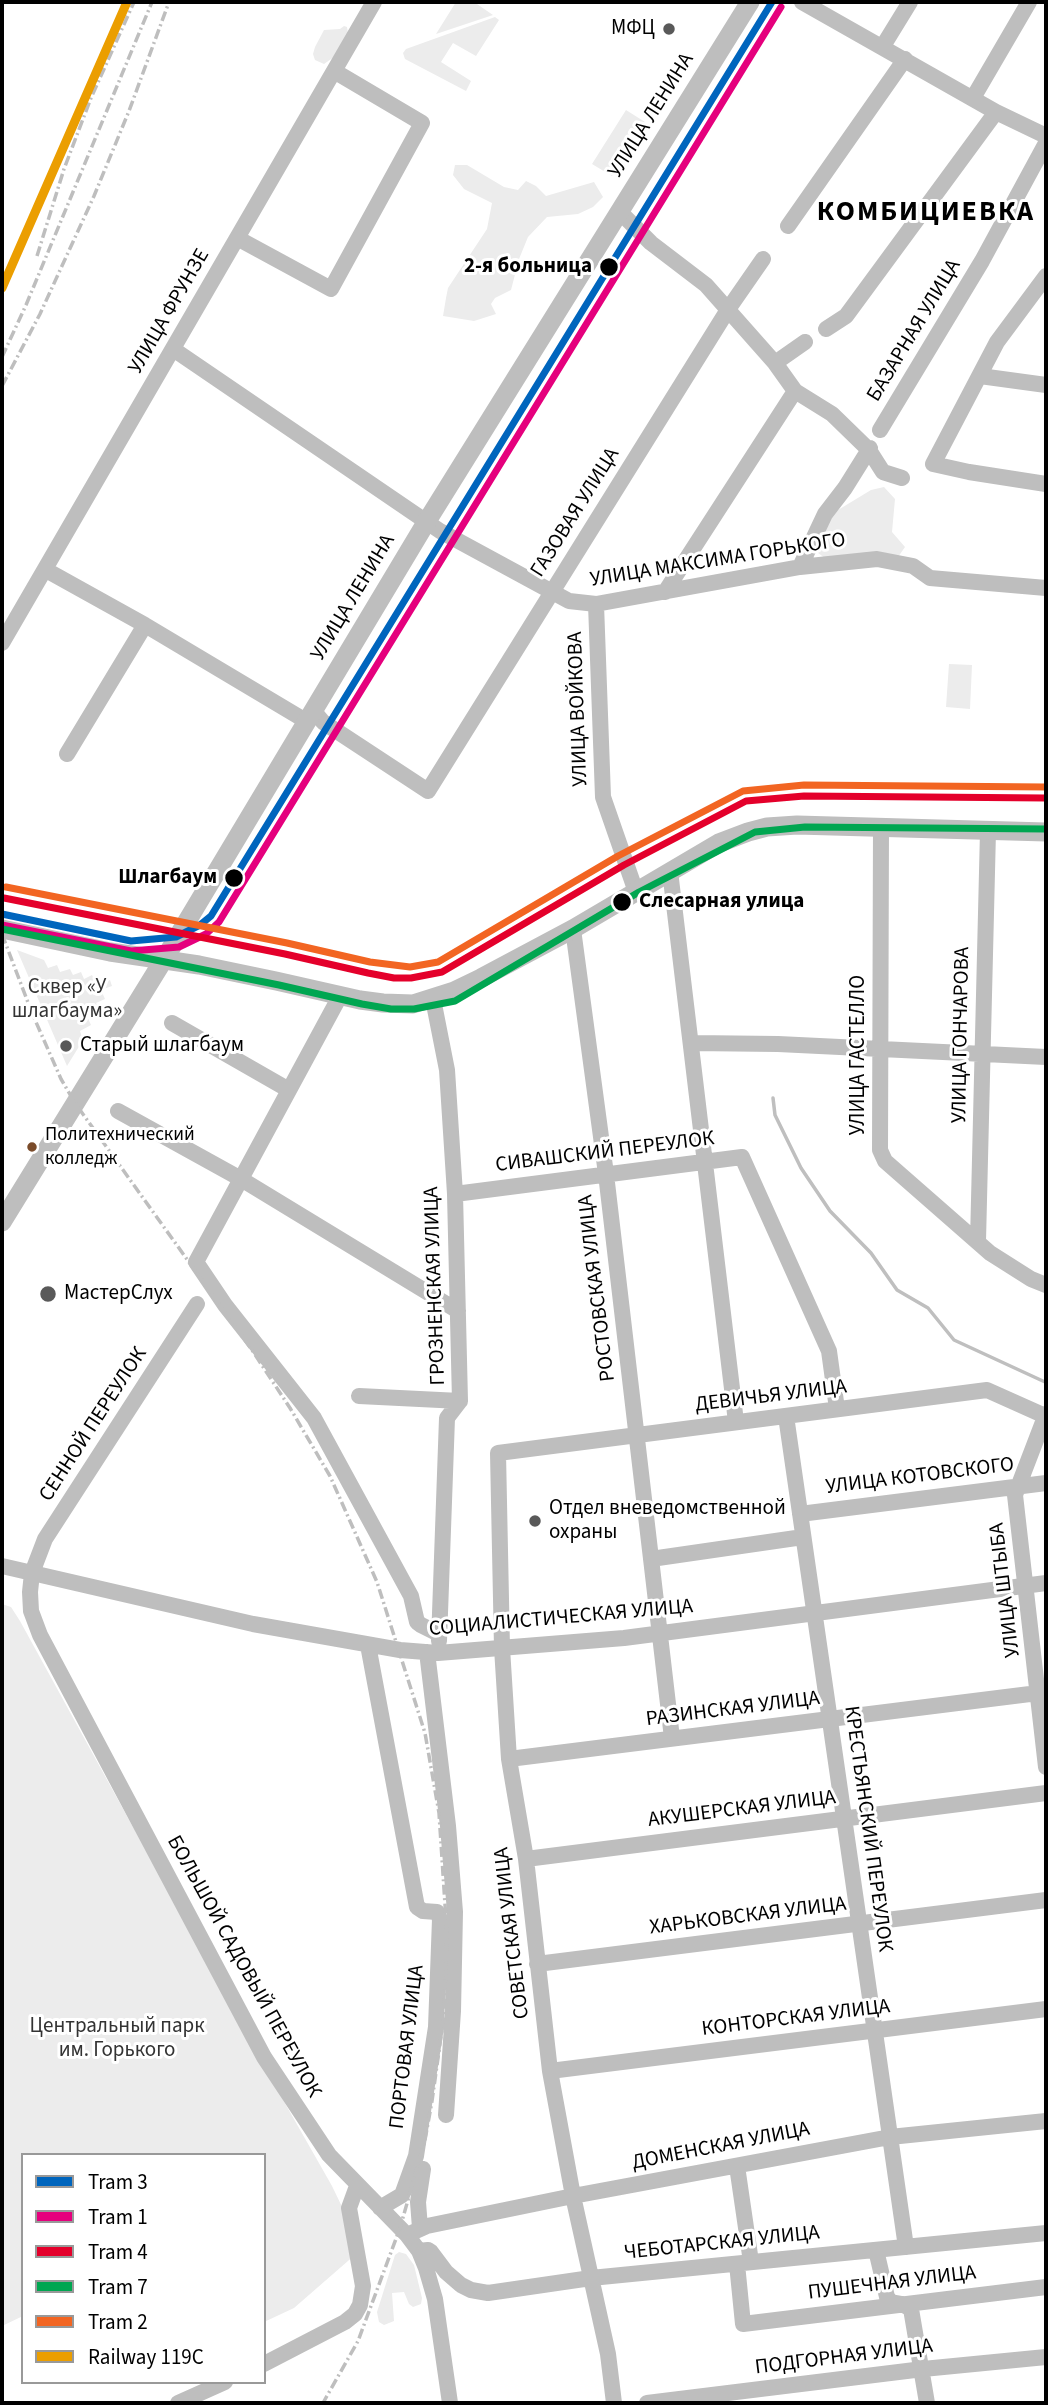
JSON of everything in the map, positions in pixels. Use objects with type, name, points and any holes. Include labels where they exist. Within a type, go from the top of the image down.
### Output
[{"type":"main road","name":"УЛИЦА ЛЕНИНА","points":[[2,1222],[163,961],[427,521],[747,3]]},
{"type":"main road","points":[[2,929],[163,961],[250,975],[340,996],[413,1004],[463,987],[573,929],[719,843],[766,827],[797,825],[1046,832]]},
{"type":"street","name":"УЛИЦА ФРУНЗЕ","points":[[2,643],[374,2]]},
{"type":"street","points":[[802,2],[996,112],[1046,136]]},
{"type":"street","points":[[883,46],[910,2]]},
{"type":"street","points":[[973,98],[1029,2]]},
{"type":"street","points":[[788,226],[905,59]]},
{"type":"street","points":[[237,238],[331,289],[422,123],[334,71]]},
{"type":"street","points":[[826,329],[846,316],[996,112]]},
{"type":"street","name":"БАЗАРНАЯ УЛИЦА","points":[[880,430],[982,261],[1046,143]]},
{"type":"street","points":[[619,211],[629,223],[706,285],[729,308],[795,391],[832,414],[869,449],[883,472],[902,478]]},
{"type":"street","name":"ГАЗОВАЯ УЛИЦА","points":[[309,716],[323,722],[428,791],[762,259]]},
{"type":"street","points":[[1046,276],[1040,296],[997,342],[933,464],[1046,484]]},
{"type":"street","points":[[775,363],[805,342]]},
{"type":"street","name":"УЛИЦА МАКСИМА ГОРЬКОГО","points":[[173,349],[440,531],[569,601],[596,604],[800,567],[877,559],[912,566],[930,578],[1046,587]]},
{"type":"street","points":[[980,376],[1046,385]]},
{"type":"street","points":[[665,592],[795,391]]},
{"type":"street","points":[[800,567],[825,514],[869,449]]},
{"type":"street","points":[[46,570],[309,716]]},
{"type":"street","name":"УЛИЦА ВОЙКОВА","points":[[596,604],[603,797],[636,892]]},
{"type":"street","points":[[67,754],[145,625]]},
{"type":"street","name":"УЛИЦА ГАСТЕЛЛО","points":[[881,828],[880,1150],[885,1161],[990,1253],[1031,1279],[1046,1285]]},
{"type":"street","name":"УЛИЦА ГОНЧАРОВА","points":[[978,1241],[988,831]]},
{"type":"street","points":[[670,871],[736,1422]]},
{"type":"street","name":"РОСТОВСКАЯ УЛИЦА","points":[[573,929],[606,1174],[672,1738]]},
{"type":"street","points":[[340,996],[196,1262],[225,1305],[314,1418],[411,1596],[417,1622],[439,1634]]},
{"type":"street","name":"ГРОЗНЕНСКАЯ УЛИЦА","points":[[432,1653],[439,1634],[447,1418],[460,1401],[455,1194],[447,1070],[433,999]]},
{"type":"street","points":[[172,1023],[289,1090]]},
{"type":"street","points":[[692,1043],[778,1044],[1046,1057]]},
{"type":"street","points":[[118,1111],[241,1178],[458,1311]]},
{"type":"street","name":"СИВАШСКИЙ ПЕРЕУЛОК","points":[[455,1194],[742,1157],[829,1351],[837,1409]]},
{"type":"street","name":"СЕННОЙ ПЕРЕУЛОК","points":[[32,1573],[45,1539],[197,1304]]},
{"type":"street","name":"ДЕВИЧЬЯ УЛИЦА","points":[[498,1453],[987,1390],[1046,1415]]},
{"type":"street","points":[[359,1396],[460,1401]]},
{"type":"street","name":"УЛИЦА ШТЫБА","points":[[1046,1415],[1016,1495],[1042,1692],[1046,1767]]},
{"type":"street","name":"КРЕСТЬЯНСКИЙ ПЕРЕУЛОК","points":[[786,1416],[906,2247]]},
{"type":"street","name":"СОВЕТСКАЯ УЛИЦА","points":[[498,1453],[502,1648],[509,1759],[526,1858],[550,2071],[573,2196],[608,2354],[614,2403]]},
{"type":"street","name":"УЛИЦА КОТОВСКОГО","points":[[800,1514],[1046,1483]]},
{"type":"street","points":[[651,1559],[803,1537]]},
{"type":"street","name":"СОЦИАЛИСТИЧЕСКАЯ УЛИЦА","points":[[2,1566],[253,1624],[368,1645],[432,1653],[660,1633],[1046,1583]]},
{"type":"street","name":"БОЛЬШОЙ САДОВЫЙ ПЕРЕУЛОК","points":[[32,1573],[32,1611],[46,1647],[264,2057],[329,2155],[380,2208],[414,2231],[435,2299],[450,2403]]},
{"type":"street","name":"ПОРТОВАЯ УЛИЦА","points":[[368,1645],[417,1908],[437,1912],[440,1919],[436,2027],[415,2155],[402,2195],[380,2208]]},
{"type":"street","name":"ПОРТОВАЯ УЛИЦА","points":[[432,1653],[455,1912],[453,2011],[446,2115]]},
{"type":"street","name":"РАЗИНСКАЯ УЛИЦА","points":[[509,1759],[1042,1692]]},
{"type":"street","name":"АКУШЕРСКАЯ УЛИЦА","points":[[526,1858],[1046,1793]]},
{"type":"street","name":"ХАРЬКОВСКАЯ УЛИЦА","points":[[537,1964],[1046,1900]]},
{"type":"street","name":"КОНТОРСКАЯ УЛИЦА","points":[[550,2071],[1046,2009]]},
{"type":"street","name":"ДОМЕНСКАЯ УЛИЦА","points":[[414,2231],[573,2196],[890,2137],[1046,2120]]},
{"type":"street","points":[[737,2166],[744,2263]]},
{"type":"street","points":[[414,2231],[423,2169]]},
{"type":"street","points":[[266,2363],[345,2322],[355,2314],[360,2305],[363,2286],[349,2208],[357,2186]]},
{"type":"street","name":"ЧЕБОТАРСКАЯ УЛИЦА","points":[[419,2250],[428,2250],[457,2282],[482,2293],[592,2278],[1046,2233]]},
{"type":"street","points":[[876,2250],[887,2297],[891,2302],[911,2309],[927,2403]]},
{"type":"street","name":"ПУШЕЧНАЯ УЛИЦА","points":[[744,2263],[743,2324],[1046,2287]]},
{"type":"street","name":"ПОДГОРНАЯ УЛИЦА","points":[[647,2403],[923,2369],[1046,2357]]},
{"type":"street","points":[[178,2403],[202,2399],[222,2384]]},
{"type":"green space","points":[[456,2],[474,2],[493,15],[436,34]]},
{"type":"green space","points":[[495,17],[499,20],[476,56],[453,43],[441,62],[471,81],[466,91],[405,59],[403,53],[406,49]]},
{"type":"green space","points":[[347,27],[348,33],[334,57],[324,64],[315,60],[315,47],[324,30],[340,29]]},
{"type":"green space","points":[[626,110],[645,122],[612,176],[592,164]]},
{"type":"green space","points":[[455,165],[467,165],[504,187],[518,190],[526,181],[546,196],[594,182],[603,197],[593,207],[578,214],[547,217],[528,237],[511,290],[495,298],[491,304],[496,314],[474,321],[443,316],[448,288],[487,229],[492,203],[464,189],[453,175]]},
{"type":"green space","points":[[884,487],[895,499],[892,532],[905,547],[898,557],[825,558],[818,553],[816,544],[828,519],[871,490]]},
{"type":"green space","points":[[949,664],[972,665],[970,709],[946,707]]},
{"type":"green space","name":"Сквер «У шлагбаума»","points":[[17,950],[44,960],[48,968],[57,965],[60,972],[70,969],[73,975],[81,972],[84,979],[92,975],[97,984],[110,980],[112,986],[101,990],[105,999],[96,1003],[100,1010],[87,1016],[91,1025],[80,1031],[83,1040],[67,1066]]},
{"type":"green space","name":"Центральный парк им. Горького","points":[[2,1604],[11,1607],[20,1621],[332,2186],[346,2215],[356,2254],[294,2308],[266,2321],[266,2153],[21,2153],[21,2317],[2,2326]]},
{"type":"green space","points":[[399,2252],[406,2254],[414,2265],[421,2304],[413,2307],[404,2292],[392,2293],[394,2321],[384,2325],[379,2322],[377,2312],[395,2255]]},
{"type":"waterway","points":[[773,1098],[775,1115],[801,1168],[830,1211],[871,1253],[897,1290],[928,1308],[954,1340],[1045,1382]]},
{"type":"railway","points":[[37,256],[64,169],[91,98],[134,2]]},
{"type":"railway","points":[[2,357],[152,2]]},
{"type":"railway","points":[[2,386],[40,314],[94,196],[169,2]]},
{"type":"railway","points":[[2,934],[32,1013],[61,1079],[75,1103],[252,1350],[330,1476],[377,1582],[425,1733],[439,1813],[447,1935],[444,2015],[432,2101],[425,2140],[400,2228],[358,2341],[323,2403]]},
{"type":"tram line","name":"3","points":[[2,914],[131,941],[176,937],[211,916],[772,2]]},
{"type":"tram line","name":"1","points":[[2,925],[131,951],[179,947],[206,934],[219,922],[781,7]]},
{"type":"tram line","name":"2","points":[[6,887],[370,962],[410,967],[438,962],[618,856],[743,791],[804,785],[1046,787]]},
{"type":"tram line","name":"4","points":[[4,898],[368,973],[411,978],[442,972],[624,865],[746,801],[804,796],[1046,798]]},
{"type":"tram line","name":"7","points":[[2,929],[362,1004],[391,1009],[414,1009],[455,1001],[639,892],[755,832],[805,827],[1046,829]]},
{"type":"rail line","name":"119С","points":[[2,288],[127,2]]},
{"type":"place","name":"МФЦ","points":[[669,29]]},
{"type":"place","name":"2-я больница","points":[[609,267]]},
{"type":"place","name":"Шлагбаум","points":[[234,878]]},
{"type":"place","name":"Слесарная улица","points":[[622,902]]},
{"type":"place","name":"Старый шлагбаум","points":[[66,1046]]},
{"type":"place","name":"Политехнический колледж","points":[[32,1147]]},
{"type":"place","name":"МастерСлух","points":[[48,1294]]},
{"type":"place","name":"Отдел вневедомственной охраны","points":[[535,1521]]},
{"type":"district","name":"КОМБИЦИЕВКА","points":[[926,214]]}]
